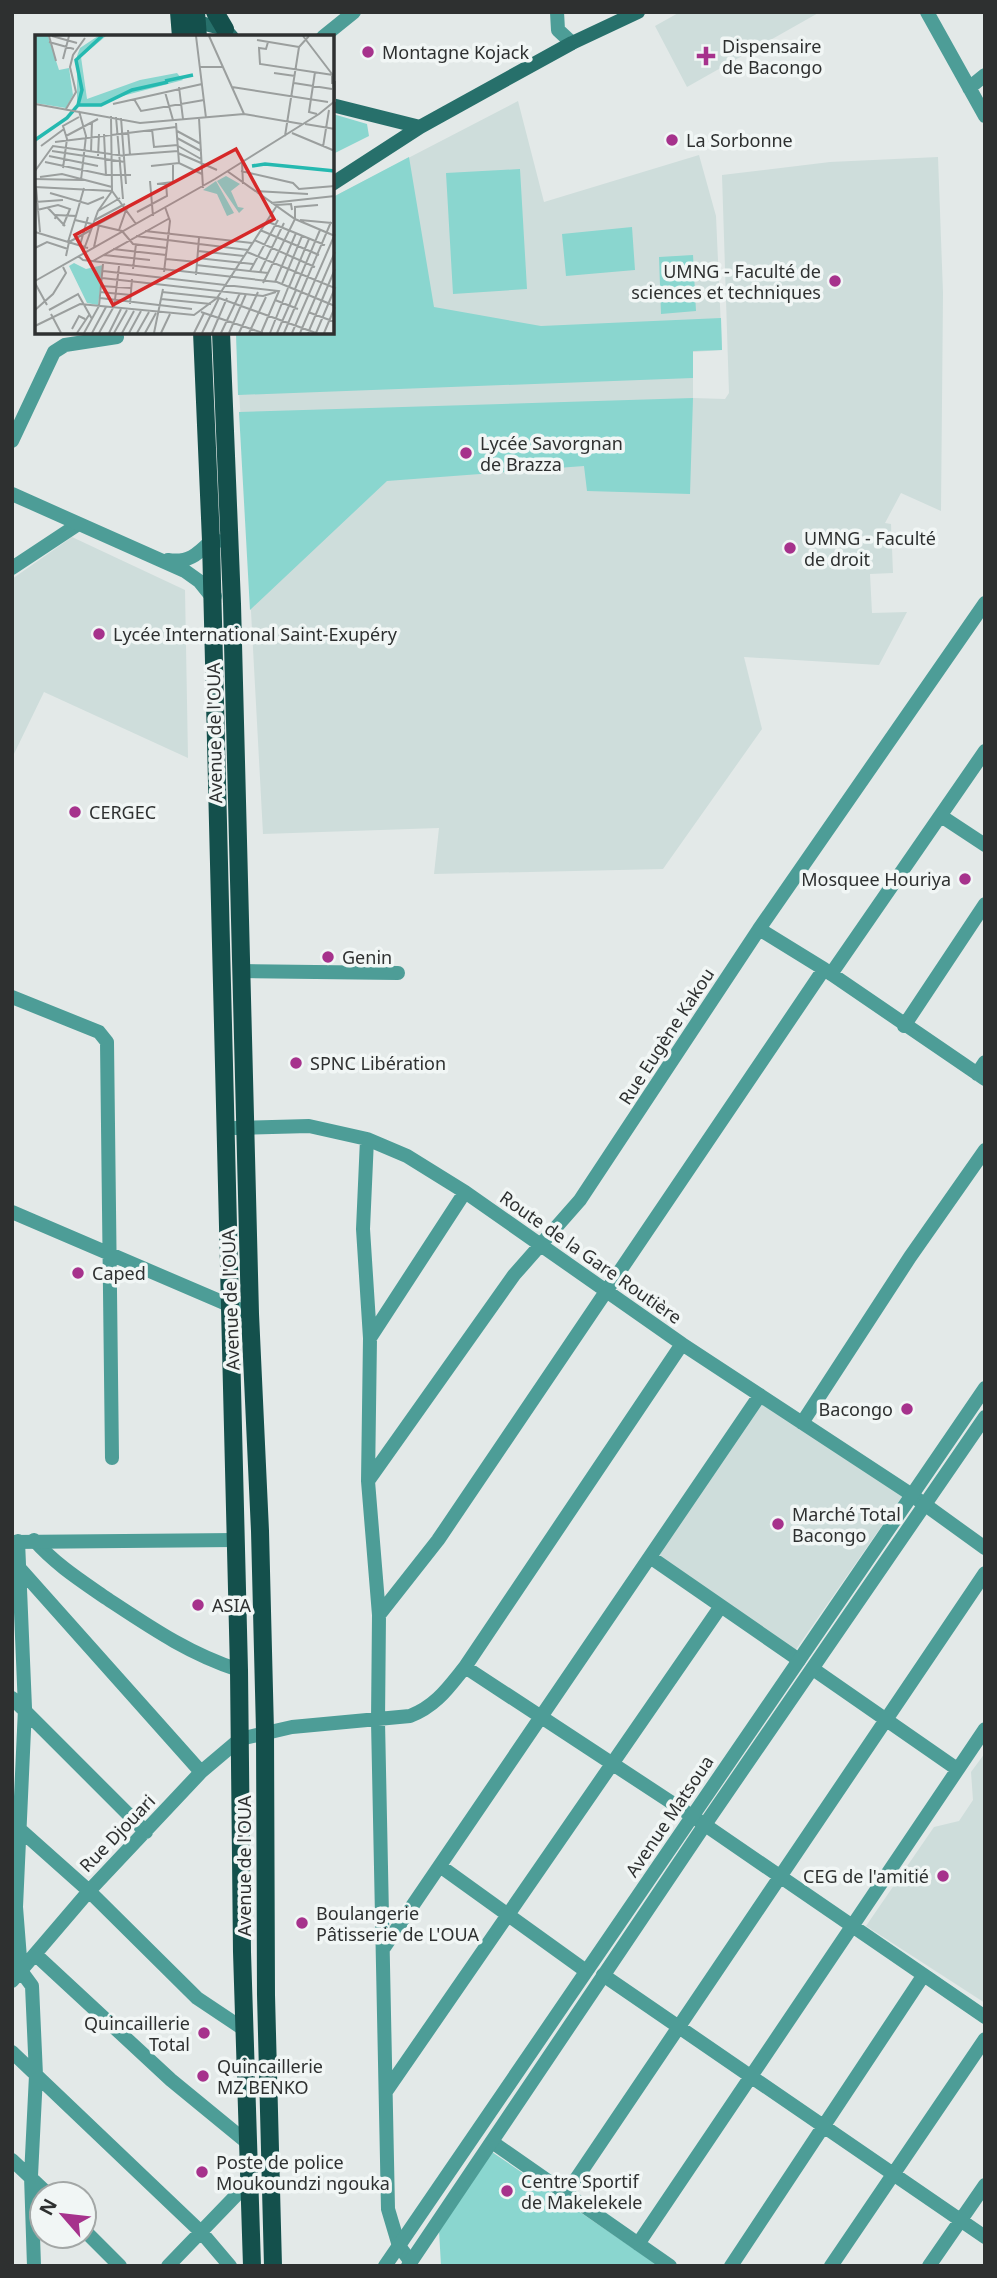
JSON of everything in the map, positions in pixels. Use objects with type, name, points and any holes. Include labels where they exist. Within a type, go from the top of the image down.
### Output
[{"type":"main road","points":[[215,12],[229,33]]},
{"type":"main road","points":[[334,183],[420,127],[572,43],[638,12]]},
{"type":"main road","points":[[189,23],[229,33]]},
{"type":"main road","points":[[334,106],[420,127]]},
{"type":"main road","name":"Avenue de l'OUA","points":[[202,334],[211,541],[252,2266]]},
{"type":"main road","name":"Avenue de l'OUA","points":[[221,334],[232,597],[250,1314],[265,1731],[266,1995],[273,2266]]},
{"type":"street","points":[[325,35],[354,12]]},
{"type":"street","points":[[557,12],[558,30],[572,43]]},
{"type":"street","points":[[934,15],[985,116]]},
{"type":"street","points":[[969,88],[985,75]]},
{"type":"street","points":[[12,441],[54,352],[65,345],[117,337]]},
{"type":"street","points":[[12,494],[185,571],[199,580],[211,596],[232,597]]},
{"type":"street","points":[[12,568],[77,524]]},
{"type":"street","points":[[153,558],[181,562],[197,555],[211,541],[230,541]]},
{"type":"street","name":"Rue Eugène Kakou","points":[[368,1481],[537,1245],[580,1200],[759,929],[980,620],[985,603]]},
{"type":"street","points":[[379,1615],[438,1540],[605,1291],[985,751]]},
{"type":"street","points":[[941,816],[985,845]]},
{"type":"street","points":[[904,1026],[985,904]]},
{"type":"street","points":[[759,929],[828,971],[904,1026],[982,1072]]},
{"type":"street","points":[[242,971],[398,973]]},
{"type":"street","points":[[12,997],[99,1032],[107,1042],[112,1458]]},
{"type":"street","name":"Route de la Gare Routière","points":[[223,1129],[309,1126],[367,1139],[407,1156],[465,1192],[537,1245],[682,1344],[924,1504]]},
{"type":"street","points":[[367,1139],[363,1229],[370,1338],[368,1481],[379,1615],[378,1721],[388,2209],[399,2246],[410,2264]]},
{"type":"street","points":[[802,1423],[910,1257],[985,1150]]},
{"type":"street","points":[[370,1338],[465,1192]]},
{"type":"street","points":[[12,1212],[250,1314]]},
{"type":"street","name":"Rue Djouari","points":[[17,1976],[89,1891],[201,1772],[240,1739],[265,1731],[345,1721],[378,1721],[427,1709],[465,1667],[682,1344]]},
{"type":"street","name":"Avenue Matsoua","points":[[386,2266],[910,1494],[985,1388]]},
{"type":"street","points":[[383,1949],[760,1395]]},
{"type":"street","name":"Avenue Matsoua","points":[[410,2264],[704,1826],[985,1417]]},
{"type":"street","points":[[924,1504],[985,1548]]},
{"type":"street","points":[[34,1540],[57,1564],[167,1640],[205,1659],[239,1670]]},
{"type":"street","points":[[34,2266],[31,2176],[36,2075],[32,1986],[17,1976],[16,1826],[25,1708],[21,1570],[15,1541],[236,1540]]},
{"type":"street","points":[[650,1557],[799,1660]]},
{"type":"street","points":[[21,1570],[201,1772]]},
{"type":"street","points":[[566,2193],[985,1573]]},
{"type":"street","points":[[387,2090],[509,1917],[721,1606]]},
{"type":"street","points":[[465,1667],[692,1816],[985,2017]]},
{"type":"street","points":[[813,1669],[957,1769]]},
{"type":"street","points":[[12,1698],[25,1708],[146,1832]]},
{"type":"street","points":[[761,1715],[774,1724]]},
{"type":"street","points":[[638,2244],[985,1729]]},
{"type":"street","points":[[16,1826],[89,1891],[197,1998],[245,2030]]},
{"type":"street","points":[[440,1866],[586,1971]]},
{"type":"street","points":[[36,1955],[171,2080],[249,2144]]},
{"type":"street","points":[[603,1975],[750,2078],[985,2236]]},
{"type":"street","points":[[731,2266],[923,1976]]},
{"type":"street","points":[[831,2266],[985,2039]]},
{"type":"street","points":[[12,2052],[202,2233],[230,2266]]},
{"type":"street","points":[[492,2142],[670,2266]]},
{"type":"street","points":[[12,2160],[35,2180]]},
{"type":"street","points":[[168,2266],[250,2182]]},
{"type":"street","points":[[929,2266],[985,2185]]},
{"type":"street","points":[[98,2244],[120,2266]]},
{"type":"shaded area","name":"Dispensaire de Bacongo","points":[[680,12],[820,12],[687,87],[655,26]]},
{"type":"shaded area","name":"Lycée Savorgnan de Brazza","points":[[518,101],[544,202],[699,155],[716,216],[722,350],[693,352],[693,398],[725,399],[729,393],[722,175],[830,162],[938,157],[943,293],[941,511],[901,493],[885,523],[891,524],[893,573],[870,574],[872,613],[907,612],[879,665],[744,657],[762,729],[663,869],[434,874],[439,828],[263,834],[236,334],[334,334],[334,196]]},
{"type":"shaded area","points":[[334,114],[367,124],[369,136],[334,154]]},
{"type":"shaded area","points":[[409,157],[434,307],[541,326],[721,318],[722,350],[693,351],[693,378],[238,395],[236,334],[334,334],[334,196]]},
{"type":"shaded area","points":[[520,169],[527,289],[453,294],[446,173]]},
{"type":"shaded area","points":[[632,227],[635,270],[566,276],[562,234]]},
{"type":"shaded area","points":[[693,255],[696,311],[661,314],[659,257]]},
{"type":"shaded area","points":[[693,398],[690,494],[587,491],[584,466],[387,481],[250,610],[239,412]]},
{"type":"shaded area","name":"Lycée International Saint-Exupéry","points":[[72,537],[185,590],[188,758],[44,692],[12,758],[12,579]]},
{"type":"shaded area","name":"Marché Total Bacongo","points":[[760,1395],[906,1491],[792,1655],[650,1557]]},
{"type":"shaded area","name":"CEG de l'amitié","points":[[985,1753],[985,2003],[866,1926],[934,1827],[959,1821],[973,1800],[971,1772]]},
{"type":"shaded area","name":"Centre Sportif de Makelekele","points":[[492,2152],[659,2266],[441,2266],[439,2230]]},
{"type":"place","name":"Montagne Kojack","points":[[368,52]]},
{"type":"place","name":"Dispensaire de Bacongo","points":[[706,56]]},
{"type":"place","name":"La Sorbonne","points":[[672,140]]},
{"type":"place","name":"UMNG - Faculté de sciences et techniques","points":[[835,281]]},
{"type":"place","name":"Lycée Savorgnan de Brazza","points":[[466,453]]},
{"type":"place","name":"UMNG - Faculté de droit","points":[[790,548]]},
{"type":"place","name":"Lycée International Saint-Exupéry","points":[[99,634]]},
{"type":"place","name":"CERGEC","points":[[75,812]]},
{"type":"place","name":"Mosquee Houriya","points":[[965,879]]},
{"type":"place","name":"Genin","points":[[328,957]]},
{"type":"place","name":"SPNC Libération","points":[[296,1063]]},
{"type":"place","name":"Caped","points":[[78,1273]]},
{"type":"place","name":"Bacongo","points":[[907,1409]]},
{"type":"place","name":"Marché Total Bacongo","points":[[778,1524]]},
{"type":"place","name":"ASIA","points":[[198,1605]]},
{"type":"place","name":"CEG de l'amitié","points":[[943,1876]]},
{"type":"place","name":"Boulangerie Pâtisserie de L'OUA","points":[[302,1923]]},
{"type":"place","name":"Quincaillerie Total","points":[[204,2033]]},
{"type":"place","name":"Quincaillerie MZ BENKO","points":[[203,2076]]},
{"type":"place","name":"Poste de police Moukoundzi ngouka","points":[[202,2172]]},
{"type":"place","name":"Centre Sportif de Makelekele","points":[[507,2191]]}]
